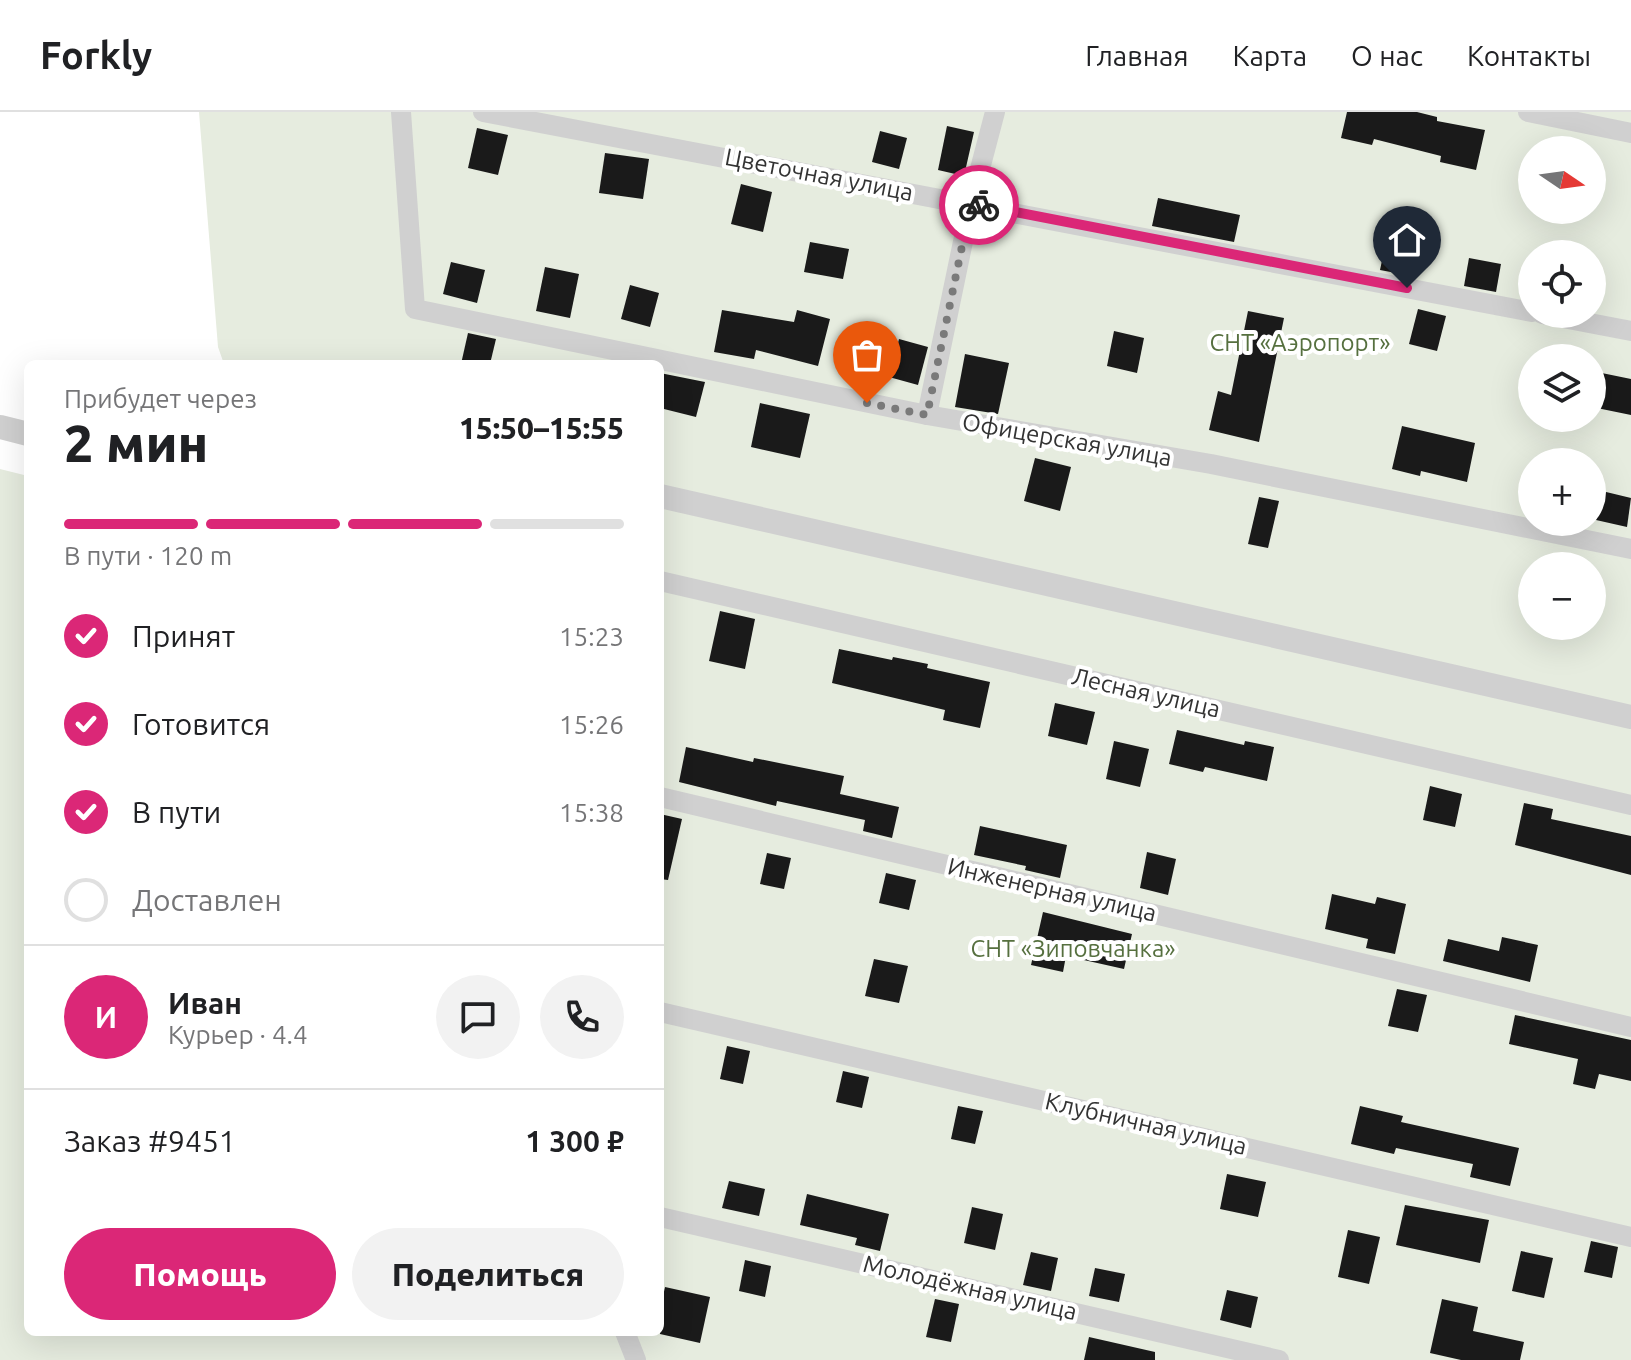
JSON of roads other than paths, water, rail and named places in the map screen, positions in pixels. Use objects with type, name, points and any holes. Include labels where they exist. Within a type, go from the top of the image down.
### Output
[{"type":"street","name":"Офицерская улица","points":[[401,112],[415,309],[661,360]]},
{"type":"street","name":"Цветочная улица","points":[[483,112],[1518,309]]},
{"type":"street","points":[[927,415],[971,203],[995,112]]},
{"type":"street","points":[[1528,112],[1631,133]]},
{"type":"street","points":[[1606,326],[1631,331]]},
{"type":"street","name":"Офицерская улица","points":[[664,361],[927,415],[1211,464],[1631,549]]},
{"type":"street","points":[[0,427],[24,433]]},
{"type":"street","points":[[664,497],[1631,717]]},
{"type":"street","name":"Лесная улица","points":[[664,582],[1631,805]]},
{"type":"street","name":"Инженерная улица","points":[[664,798],[1631,1027]]},
{"type":"street","name":"Клубничная улица","points":[[664,1013],[1631,1237]]},
{"type":"street","name":"Молодёжная улица","points":[[664,1218],[1279,1360]]},
{"type":"street","points":[[627,1336],[636,1360]]},
{"type":"park label","name":"СНТ «Аэропорт»","points":[[1300,343]]},
{"type":"park label","name":"СНТ «Зиповчанка»","points":[[1073,949]]}]
